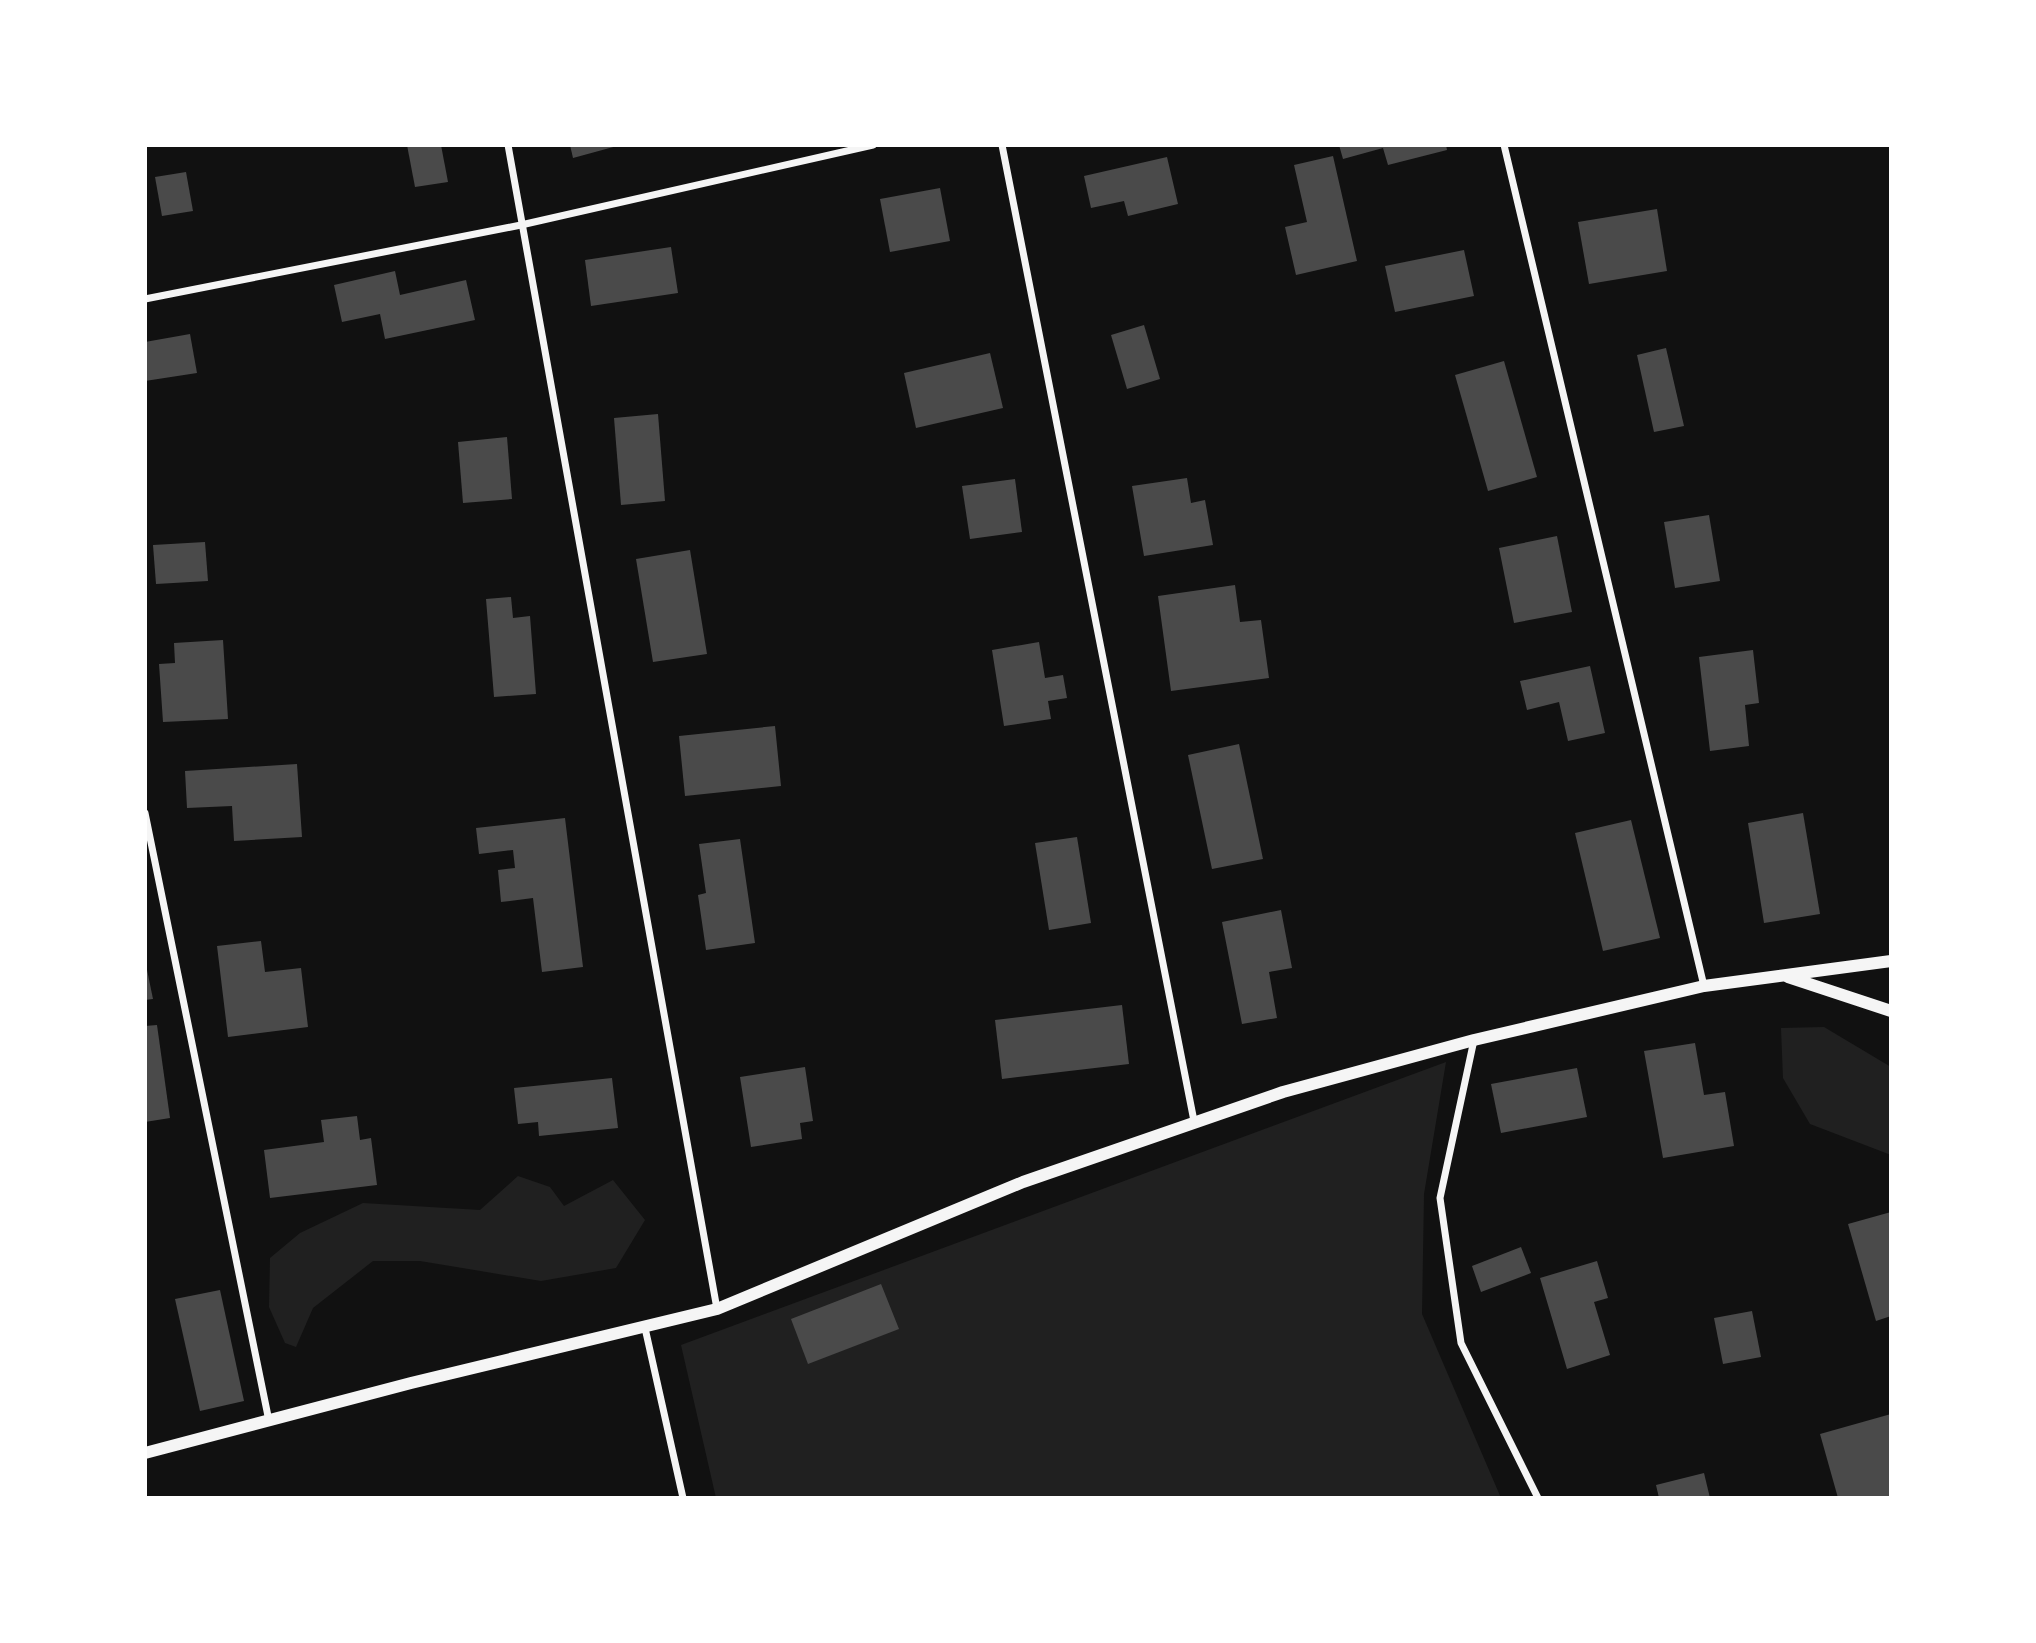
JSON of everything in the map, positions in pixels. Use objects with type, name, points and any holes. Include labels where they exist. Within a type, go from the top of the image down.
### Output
[{"type":"street","points":[[508,145],[717,1309]]},
{"type":"street","points":[[145,299],[521,225],[873,145]]},
{"type":"street","points":[[1002,145],[1194,1121]]},
{"type":"street","points":[[1504,145],[1704,986]]},
{"type":"street","points":[[145,813],[270,1422]]},
{"type":"street","points":[[145,1453],[411,1383],[717,1309],[1023,1182],[1283,1091],[1474,1040],[1704,986],[1891,961]]},
{"type":"street","points":[[1783,975],[1891,1011]]},
{"type":"street","points":[[1474,1040],[1440,1198],[1461,1343],[1538,1498]]},
{"type":"street","points":[[645,1328],[683,1498]]},
{"type":"shaded area","points":[[1824,1027],[1891,1067],[1891,1155],[1810,1124],[1783,1078],[1781,1028]]},
{"type":"shaded area","points":[[1446,1062],[1424,1194],[1422,1314],[1501,1498],[716,1498],[681,1345]]},
{"type":"shaded area","points":[[518,1176],[550,1187],[564,1206],[613,1180],[645,1220],[616,1268],[541,1281],[420,1261],[373,1261],[313,1308],[296,1347],[285,1343],[269,1307],[270,1258],[300,1233],[363,1203],[480,1210]]},
{"type":"building","points":[[407,145],[441,145],[448,182],[415,187]]},
{"type":"building","points":[[570,145],[617,145],[617,146],[573,158]]},
{"type":"building","points":[[1339,145],[1446,145],[1447,150],[1388,165],[1383,148],[1343,159]]},
{"type":"building","points":[[1333,156],[1357,261],[1296,275],[1285,227],[1307,222],[1294,165]]},
{"type":"building","points":[[1167,157],[1178,204],[1128,216],[1124,201],[1091,208],[1084,176]]},
{"type":"building","points":[[186,172],[193,211],[162,216],[155,177]]},
{"type":"building","points":[[940,188],[950,241],[890,252],[880,199]]},
{"type":"building","points":[[1657,209],[1667,271],[1589,284],[1578,222]]},
{"type":"building","points":[[671,247],[678,293],[591,306],[585,260]]},
{"type":"building","points":[[1464,250],[1474,296],[1395,312],[1385,266]]},
{"type":"building","points":[[395,271],[400,295],[466,280],[475,320],[385,339],[380,314],[342,322],[334,285]]},
{"type":"building","points":[[1144,325],[1160,379],[1127,389],[1111,335]]},
{"type":"building","points":[[190,334],[197,373],[145,381],[145,342]]},
{"type":"building","points":[[1666,348],[1684,426],[1654,432],[1637,355]]},
{"type":"building","points":[[990,353],[1003,408],[916,428],[904,373]]},
{"type":"building","points":[[1504,361],[1537,477],[1488,491],[1455,375]]},
{"type":"building","points":[[658,414],[665,501],[621,505],[614,418]]},
{"type":"building","points":[[507,437],[512,499],[463,503],[458,442]]},
{"type":"building","points":[[1187,478],[1191,503],[1205,500],[1213,545],[1144,556],[1132,486]]},
{"type":"building","points":[[1015,479],[1022,532],[970,539],[962,486]]},
{"type":"building","points":[[1709,515],[1720,581],[1675,588],[1664,522]]},
{"type":"building","points":[[1557,536],[1572,612],[1514,623],[1499,548]]},
{"type":"building","points":[[205,542],[208,581],[156,584],[153,545]]},
{"type":"building","points":[[690,550],[707,654],[653,662],[636,559]]},
{"type":"building","points":[[1235,585],[1240,622],[1261,620],[1269,678],[1171,691],[1158,596]]},
{"type":"building","points":[[511,597],[513,618],[530,616],[536,694],[494,697],[486,599]]},
{"type":"building","points":[[223,640],[228,719],[163,722],[159,664],[175,663],[174,643]]},
{"type":"building","points":[[1039,642],[1045,678],[1063,675],[1067,698],[1048,701],[1051,719],[1004,726],[992,650]]},
{"type":"building","points":[[1753,650],[1759,703],[1745,705],[1749,746],[1710,751],[1699,657]]},
{"type":"building","points":[[1590,666],[1605,733],[1568,741],[1559,702],[1527,710],[1520,681]]},
{"type":"building","points":[[775,726],[781,786],[685,796],[679,736]]},
{"type":"building","points":[[1239,744],[1263,859],[1212,869],[1188,755]]},
{"type":"building","points":[[297,764],[302,837],[234,841],[232,806],[187,808],[185,771]]},
{"type":"building","points":[[1803,813],[1820,914],[1764,923],[1748,823]]},
{"type":"building","points":[[565,818],[583,967],[542,972],[533,898],[501,902],[498,870],[515,868],[513,850],[479,854],[476,828]]},
{"type":"building","points":[[1631,820],[1660,938],[1603,951],[1575,833]]},
{"type":"building","points":[[1077,837],[1091,923],[1049,930],[1035,843]]},
{"type":"building","points":[[740,839],[755,943],[706,950],[698,895],[706,893],[699,844]]},
{"type":"building","points":[[1281,910],[1292,968],[1269,972],[1277,1018],[1242,1024],[1222,922]]},
{"type":"building","points":[[261,941],[265,972],[301,968],[308,1027],[228,1037],[217,946]]},
{"type":"building","points":[[145,960],[153,999],[145,1000]]},
{"type":"building","points":[[1122,1005],[1129,1064],[1002,1079],[995,1020]]},
{"type":"building","points":[[157,1025],[170,1118],[145,1122],[145,1026]]},
{"type":"building","points":[[1695,1043],[1704,1095],[1725,1092],[1734,1146],[1663,1158],[1644,1051]]},
{"type":"building","points":[[805,1067],[813,1121],[800,1123],[802,1139],[751,1147],[740,1077]]},
{"type":"building","points":[[1577,1068],[1587,1117],[1501,1133],[1491,1084]]},
{"type":"building","points":[[612,1078],[618,1128],[539,1136],[538,1122],[518,1124],[514,1088]]},
{"type":"building","points":[[357,1116],[360,1140],[371,1138],[377,1185],[270,1198],[264,1150],[324,1142],[321,1120]]},
{"type":"building","points":[[1891,1212],[1891,1316],[1876,1321],[1848,1224]]},
{"type":"building","points":[[1521,1247],[1531,1273],[1481,1292],[1472,1266]]},
{"type":"building","points":[[1597,1261],[1608,1298],[1594,1302],[1610,1355],[1567,1369],[1540,1278]]},
{"type":"building","points":[[881,1284],[899,1329],[808,1364],[791,1319]]},
{"type":"building","points":[[220,1290],[244,1401],[200,1411],[175,1299]]},
{"type":"building","points":[[1752,1311],[1761,1357],[1723,1364],[1714,1318]]},
{"type":"building","points":[[1891,1414],[1891,1498],[1838,1498],[1820,1434]]},
{"type":"building","points":[[1704,1473],[1710,1498],[1659,1498],[1656,1485]]}]
